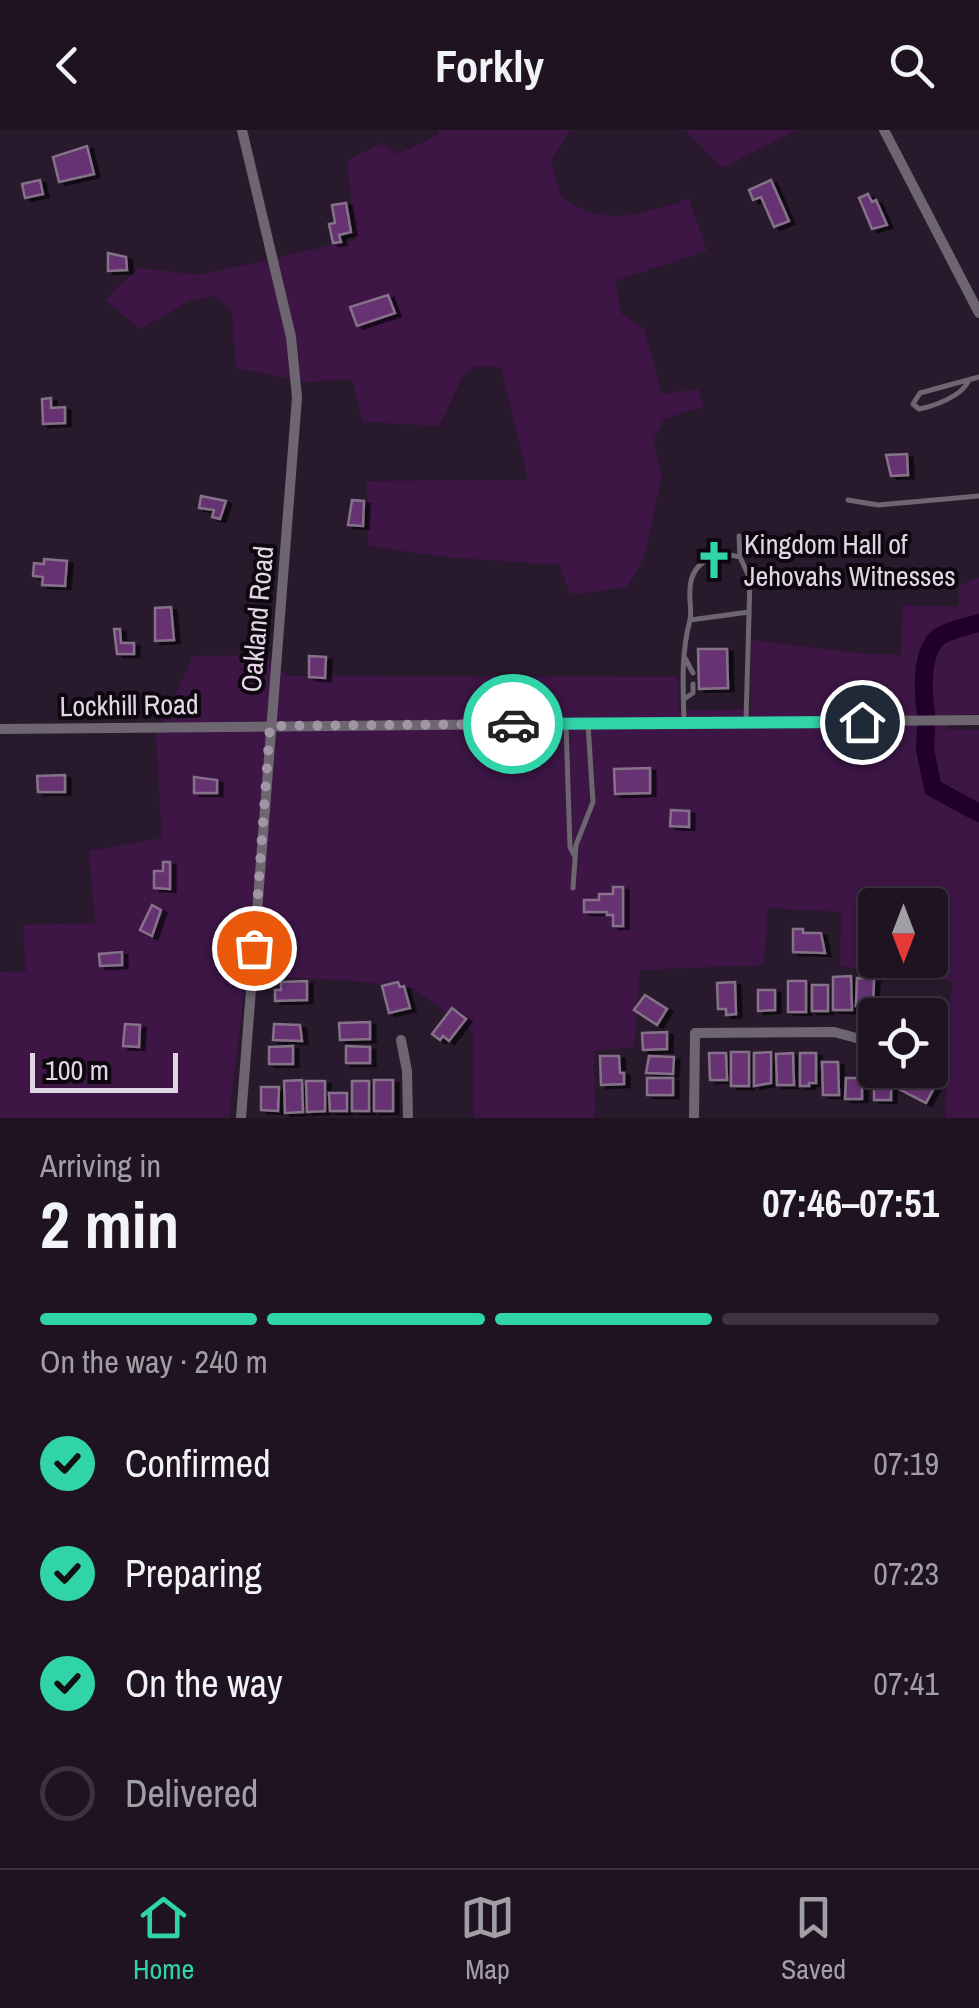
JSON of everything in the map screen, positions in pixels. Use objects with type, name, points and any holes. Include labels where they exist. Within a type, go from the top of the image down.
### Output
[{"type":"street","name":"Oakland Road","points":[[241,1118],[297,397],[291,338],[242,130]]},
{"type":"street","points":[[884,130],[979,313]]},
{"type":"street","name":"Lockhill Road","points":[[0,729],[979,720]]},
{"type":"street","points":[[694,1118],[695,1033],[834,1032],[858,1038]]},
{"type":"street","points":[[401,1040],[407,1071],[408,1118]]},
{"type":"lane","points":[[968,382],[960,392],[926,408],[919,409],[913,404],[920,393],[979,377]]},
{"type":"lane","points":[[848,500],[878,505],[979,496]]},
{"type":"lane","points":[[739,536],[740,557],[750,579],[746,722]]},
{"type":"lane","points":[[684,723],[690,583],[696,568],[706,559],[722,554],[740,557]]},
{"type":"lane","points":[[690,620],[749,612]]},
{"type":"lane","points":[[684,656],[692,674]]},
{"type":"lane","points":[[684,700],[693,693],[693,684]]},
{"type":"lane","points":[[566,724],[570,847],[575,856]]},
{"type":"lane","points":[[573,888],[575,856],[593,802],[588,724]]},
{"type":"shaded area","points":[[439,130],[570,130],[551,161],[561,197],[594,213],[624,216],[689,199],[707,251],[615,281],[621,313],[644,328],[662,394],[698,389],[704,406],[664,419],[653,441],[662,476],[644,558],[627,587],[571,595],[559,565],[443,557],[368,546],[367,481],[528,480],[501,367],[473,367],[462,378],[439,426],[363,422],[352,379],[309,382],[236,368],[232,312],[217,296],[189,301],[140,329],[105,300],[139,268],[200,275],[355,240],[347,160],[383,143],[398,154],[438,135]]},
{"type":"shaded area","points":[[685,130],[797,130],[722,168]]},
{"type":"shaded area","points":[[979,577],[979,714],[947,715],[946,729],[979,730],[979,1118],[946,1118],[948,1009],[953,983],[942,978],[948,978],[948,888],[858,888],[858,968],[840,967],[841,912],[768,908],[764,965],[640,970],[634,1047],[594,1051],[595,1118],[474,1118],[474,1033],[413,988],[246,975],[229,1118],[0,1118],[0,972],[26,971],[23,925],[95,923],[89,851],[162,838],[156,737],[193,656],[262,655],[288,676],[678,677],[678,710],[751,709],[751,640],[901,655],[902,605],[959,607],[959,586]]},
{"type":"building","points":[[87,146],[94,174],[59,182],[53,157]]},
{"type":"building","points":[[40,180],[43,194],[25,198],[22,184]]},
{"type":"building","points":[[771,180],[789,221],[774,227],[761,197],[753,200],[749,190]]},
{"type":"building","points":[[868,194],[872,202],[876,200],[887,225],[872,229],[859,198]]},
{"type":"building","points":[[346,203],[351,232],[339,235],[341,242],[333,243],[329,224],[335,223],[332,205]]},
{"type":"building","points":[[108,253],[126,257],[127,270],[108,271]]},
{"type":"building","points":[[388,295],[395,313],[357,326],[350,307]]},
{"type":"building","points":[[51,398],[51,408],[65,407],[65,423],[43,424],[42,399]]},
{"type":"building","points":[[907,454],[908,475],[891,476],[886,455]]},
{"type":"building","points":[[201,496],[226,501],[220,519],[212,517],[214,510],[199,508]]},
{"type":"building","points":[[352,500],[364,501],[363,526],[348,525]]},
{"type":"building","points":[[44,559],[67,561],[65,586],[42,585],[43,577],[33,576],[34,563],[44,564]]},
{"type":"building","points":[[171,607],[174,640],[155,641],[155,608]]},
{"type":"building","points":[[114,629],[120,629],[121,643],[134,643],[134,654],[117,654]]},
{"type":"building","points":[[698,649],[727,649],[728,688],[699,689]]},
{"type":"building","points":[[309,656],[326,657],[325,678],[309,677]]},
{"type":"building","points":[[650,768],[650,793],[615,794],[614,769]]},
{"type":"building","points":[[65,775],[65,792],[38,792],[37,776]]},
{"type":"building","points":[[194,777],[217,780],[217,793],[194,793]]},
{"type":"building","points":[[671,810],[689,811],[689,827],[670,826]]},
{"type":"building","points":[[163,862],[170,862],[170,889],[154,888],[154,871],[163,871]]},
{"type":"building","points":[[613,887],[623,887],[623,926],[613,926],[613,915],[607,912],[584,912],[584,900],[599,900],[599,894],[613,894]]},
{"type":"building","points":[[152,905],[161,910],[152,936],[140,930]]},
{"type":"building","points":[[793,929],[821,933],[825,953],[793,952]]},
{"type":"building","points":[[122,952],[122,965],[100,966],[99,954]]},
{"type":"building","points":[[851,976],[852,1010],[833,1010],[833,977]]},
{"type":"building","points":[[857,978],[874,979],[873,998],[858,998],[856,1006]]},
{"type":"building","points":[[307,981],[307,1000],[275,1001],[275,990],[281,990],[281,982]]},
{"type":"building","points":[[788,981],[806,981],[806,1012],[788,1012]]},
{"type":"building","points":[[398,982],[400,987],[404,986],[410,1008],[389,1013],[382,986]]},
{"type":"building","points":[[735,982],[736,1014],[726,1015],[726,1009],[718,1009],[717,983]]},
{"type":"building","points":[[812,985],[828,985],[828,1011],[812,1011]]},
{"type":"building","points":[[758,990],[775,990],[775,1010],[758,1011]]},
{"type":"building","points":[[645,995],[667,1009],[657,1025],[634,1010]]},
{"type":"building","points":[[452,1008],[466,1019],[449,1041],[443,1036],[440,1040],[432,1034]]},
{"type":"building","points":[[370,1022],[370,1039],[340,1040],[339,1023]]},
{"type":"building","points":[[125,1024],[140,1025],[139,1047],[123,1046]]},
{"type":"building","points":[[274,1024],[300,1025],[302,1041],[273,1040]]},
{"type":"building","points":[[667,1032],[667,1049],[643,1050],[642,1033]]},
{"type":"building","points":[[293,1046],[293,1064],[269,1064],[269,1047]]},
{"type":"building","points":[[346,1046],[370,1047],[370,1063],[346,1063]]},
{"type":"building","points":[[731,1052],[749,1052],[749,1086],[731,1086]]},
{"type":"building","points":[[771,1052],[771,1083],[754,1086],[754,1053]]},
{"type":"building","points":[[709,1053],[726,1053],[727,1080],[710,1080]]},
{"type":"building","points":[[793,1053],[794,1085],[777,1085],[776,1054]]},
{"type":"building","points":[[800,1053],[816,1053],[816,1083],[809,1086],[800,1086]]},
{"type":"building","points":[[600,1056],[619,1056],[624,1084],[601,1085]]},
{"type":"building","points":[[649,1056],[674,1057],[673,1074],[646,1073]]},
{"type":"building","points":[[822,1062],[838,1062],[839,1095],[823,1095]]},
{"type":"building","points":[[647,1078],[673,1078],[673,1095],[647,1095]]},
{"type":"building","points":[[846,1078],[858,1078],[862,1099],[845,1099]]},
{"type":"building","points":[[302,1080],[303,1112],[285,1113],[284,1081]]},
{"type":"building","points":[[374,1080],[393,1080],[393,1111],[374,1111]]},
{"type":"building","points":[[306,1081],[325,1081],[325,1111],[307,1112]]},
{"type":"building","points":[[352,1081],[369,1081],[369,1111],[352,1111]]},
{"type":"building","points":[[261,1087],[279,1087],[278,1111],[261,1110]]},
{"type":"building","points":[[874,1088],[891,1088],[891,1100],[874,1100]]},
{"type":"building","points":[[900,1088],[934,1088],[926,1103]]},
{"type":"building","points":[[329,1093],[347,1093],[347,1111],[330,1111]]},
{"type":"waterway","points":[[926,714],[924,672],[929,651],[940,636],[979,623]]},
{"type":"waterway","points":[[926,728],[925,750],[933,788],[979,813]]},
{"type":"way so far","points":[[254,948],[270,726],[513,724]]},
{"type":"place","name":"Kingdom Hall of Jehovahs Witnesses","points":[[714,560]]},
{"type":"route","points":[[513,724],[862,722]]}]
